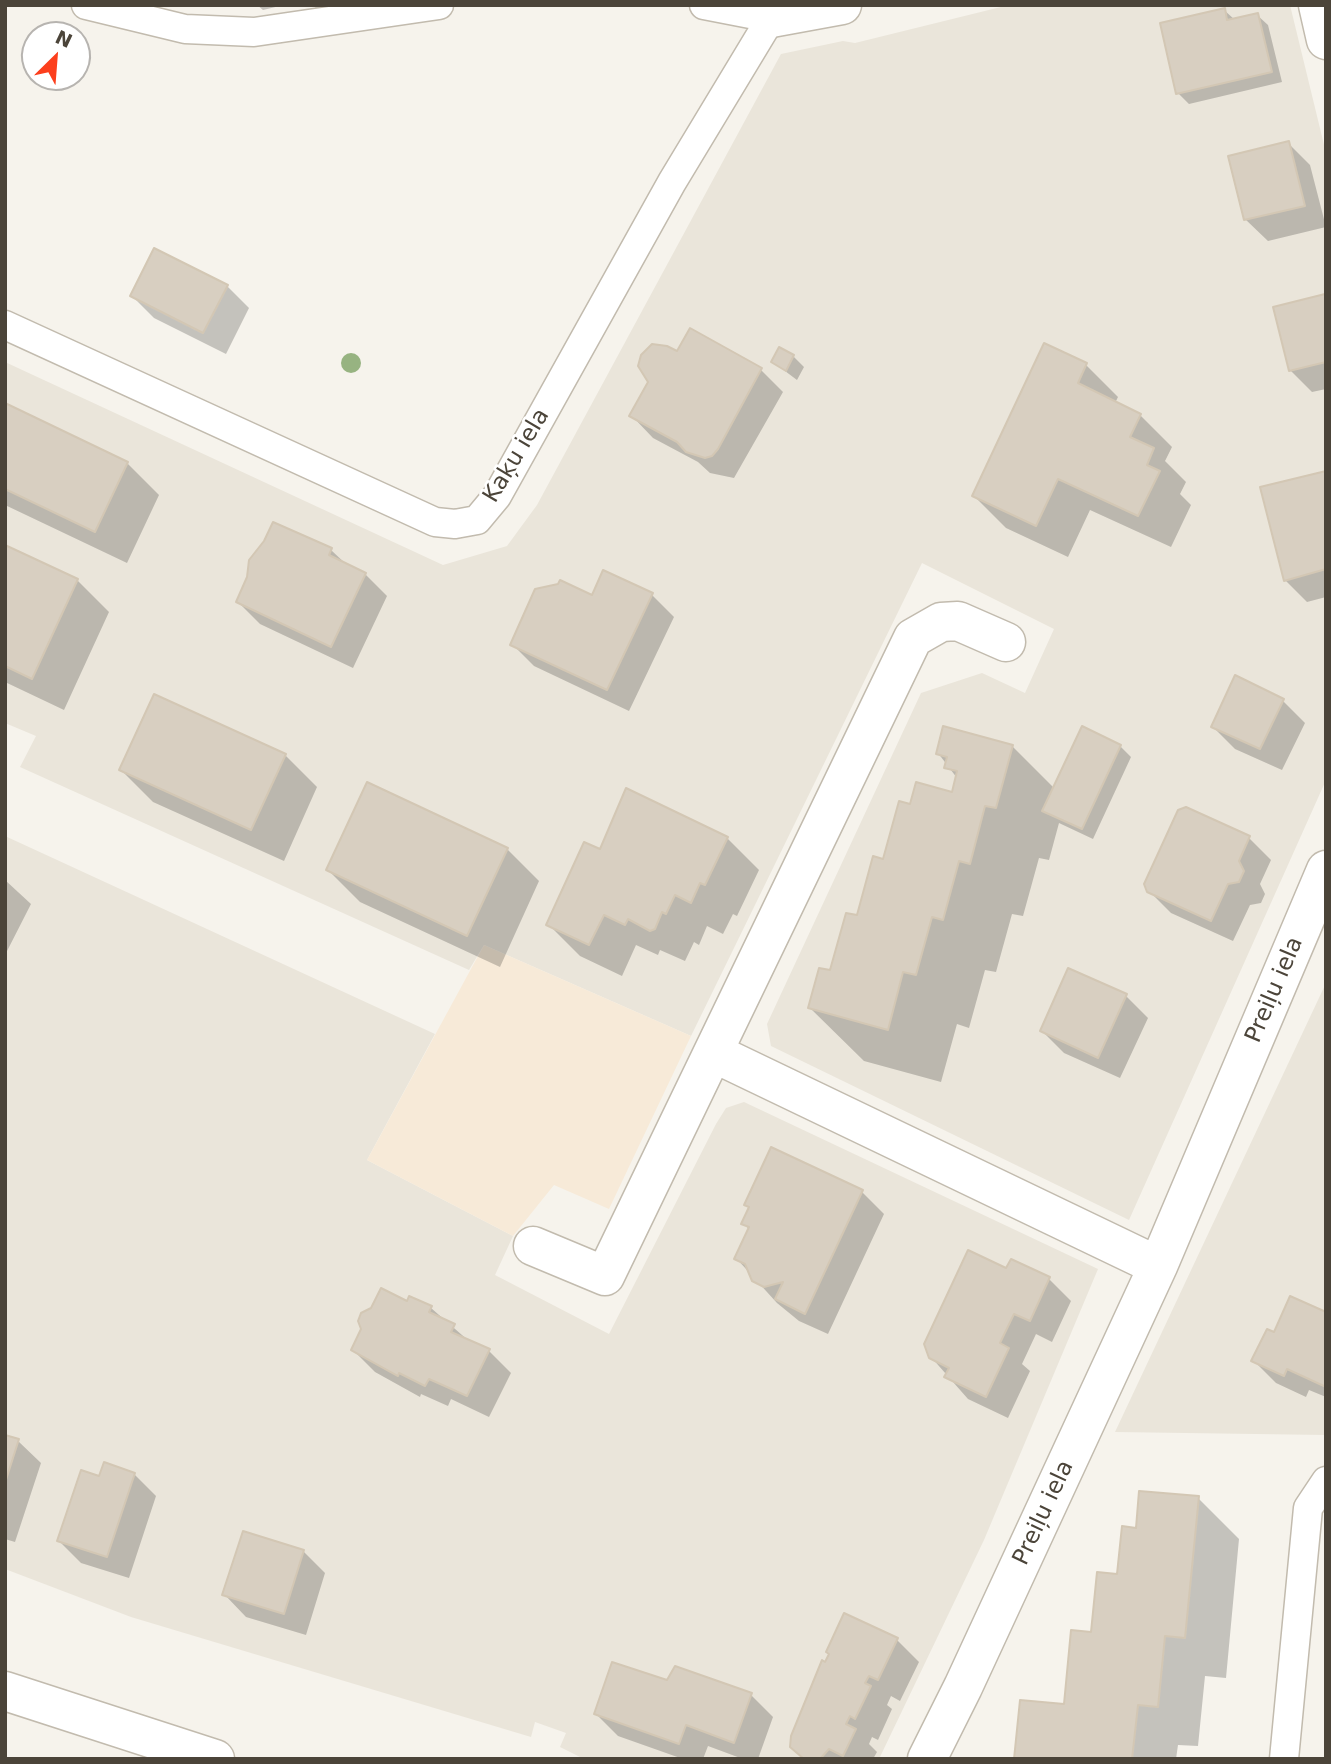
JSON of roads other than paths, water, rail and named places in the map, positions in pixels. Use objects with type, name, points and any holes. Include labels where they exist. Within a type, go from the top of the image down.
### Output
[{"type":"street","points":[[771,18],[842,5]]},
{"type":"street","points":[[1318,5],[1326,40]]},
{"type":"street","points":[[533,1246],[606,1276],[913,638],[942,622],[958,621],[1006,642]]},
{"type":"street","name":"Preiļu iela","points":[[927,1759],[1158,1266],[1326,870]]},
{"type":"street","points":[[713,1054],[1158,1266]]},
{"type":"street","points":[[5,1691],[215,1759]]},
{"type":"lane","points":[[86,5],[185,29],[254,33],[439,5]]},
{"type":"lane","points":[[704,5],[771,18]]},
{"type":"lane","name":"Kaķu iela","points":[[5,325],[435,522],[455,524],[477,520],[497,496],[672,182],[771,18]]},
{"type":"lane","points":[[1284,1759],[1308,1508],[1326,1481]]}]
